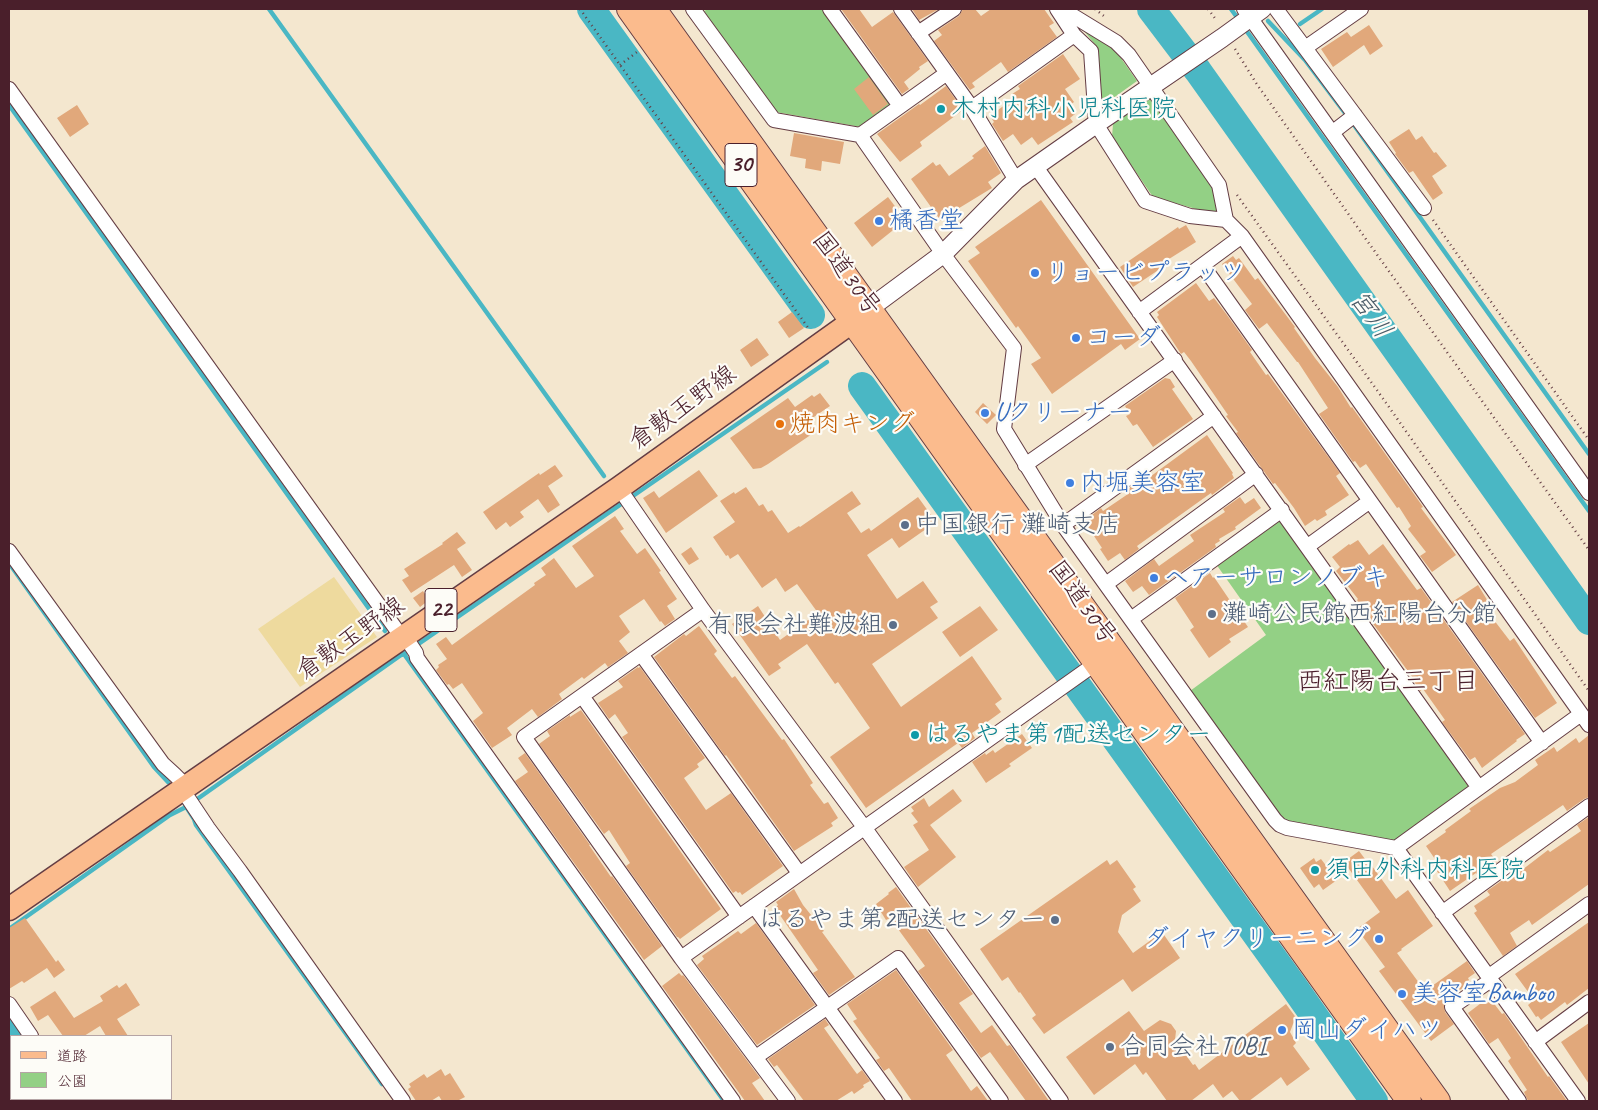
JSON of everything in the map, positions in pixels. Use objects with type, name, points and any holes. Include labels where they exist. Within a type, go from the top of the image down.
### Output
[{"type":"highway","name":"国道30号","points":[[629,9],[861,315]]},
{"type":"highway","name":"国道30号","points":[[654,9],[861,315],[1090,668],[1409,1101]]},
{"type":"highway","name":"国道30号","points":[[1090,668],[1438,1101]]},
{"type":"main road","name":"倉敷玉野線","points":[[9,909],[188,796],[625,496],[861,315]]},
{"type":"street","points":[[693,9],[774,120],[860,135],[943,254],[1014,348],[1004,428],[1063,524],[1275,820],[1280,825],[1294,830],[1396,848],[1578,1101]]},
{"type":"street","points":[[830,9],[900,106]]},
{"type":"street","points":[[901,9],[972,108],[1016,180]]},
{"type":"street","points":[[918,33],[954,9]]},
{"type":"street","points":[[1057,9],[1074,35],[1090,51],[1096,124],[1146,201],[1190,216],[1226,220]]},
{"type":"street","points":[[1062,9],[1116,42],[1154,84],[1220,186],[1226,220],[1242,236],[1585,720],[1542,742],[1396,848]]},
{"type":"street","points":[[1276,9],[1305,48],[1351,118],[1424,208]]},
{"type":"street","points":[[1305,48],[1361,9]]},
{"type":"street","points":[[861,315],[943,254],[1016,180],[1241,22],[1333,132],[1589,493]]},
{"type":"street","points":[[972,108],[1074,35]]},
{"type":"street","points":[[860,135],[947,73]]},
{"type":"street","points":[[9,89],[409,645],[416,658],[733,1101]]},
{"type":"street","points":[[1333,132],[1351,118]]},
{"type":"street","points":[[1036,167],[1479,788]]},
{"type":"street","points":[[1139,312],[1242,236]]},
{"type":"street","points":[[1202,266],[1542,742]]},
{"type":"street","points":[[1025,465],[1174,360]]},
{"type":"street","points":[[1063,524],[1214,416]]},
{"type":"street","points":[[1106,584],[1256,474]]},
{"type":"street","points":[[625,496],[703,610],[864,828],[1061,1101]]},
{"type":"street","points":[[1308,546],[1370,501]]},
{"type":"street","points":[[1132,619],[1282,510]]},
{"type":"street","points":[[9,551],[153,752],[162,764],[176,775],[188,796],[404,1101]]},
{"type":"street","points":[[703,610],[524,737],[680,958],[788,1101]]},
{"type":"street","points":[[641,654],[800,873]]},
{"type":"street","points":[[680,958],[1090,668]]},
{"type":"street","points":[[582,696],[739,917]]},
{"type":"street","points":[[1442,913],[1589,806]]},
{"type":"street","points":[[1519,1101],[1452,1007],[1589,904]]},
{"type":"street","points":[[754,906],[895,1101]]},
{"type":"street","points":[[756,1057],[898,958],[1001,1101]]},
{"type":"street","points":[[1535,1042],[1589,1002]]},
{"type":"street","points":[[9,1004],[30,1035]]},
{"type":"path","points":[[580,9],[622,64],[820,345]]},
{"type":"path","points":[[1241,22],[1256,83],[1589,550]]},
{"type":"path","points":[[622,64],[637,52]]},
{"type":"path","points":[[1220,186],[1231,188],[1243,202],[1589,690]]},
{"type":"path","points":[[1424,208],[1589,440]]},
{"type":"green space","points":[[708,9],[824,9],[894,105],[861,127],[776,112],[771,109],[704,11]]},
{"type":"green space","points":[[1080,26],[1104,39],[1116,51],[1137,81],[1102,106],[1099,103],[1098,48]]},
{"type":"green space","points":[[1151,97],[1211,182],[1218,210],[1214,214],[1153,197],[1112,137],[1113,124]]},
{"type":"green space","points":[[1280,520],[1471,785],[1395,841],[1388,842],[1298,827],[1282,819],[1190,691],[1266,635],[1216,564]]},
{"type":"sand","points":[[334,577],[377,637],[300,687],[258,629]]},
{"type":"building","points":[[841,9],[859,9],[872,27],[893,12],[928,61],[904,82],[909,89],[902,94]]},
{"type":"building","points":[[912,9],[939,9],[919,20]]},
{"type":"building","points":[[963,9],[975,9],[981,16],[991,9],[1044,9],[1054,23],[1049,26],[1057,37],[1008,72],[1001,62],[972,83],[975,87],[970,90],[934,41],[942,35],[938,30],[959,16]]},
{"type":"building","points":[[1369,25],[1383,46],[1370,55],[1364,45],[1333,67],[1321,49],[1347,32],[1351,37]]},
{"type":"building","points":[[1063,54],[1080,79],[1065,89],[1074,102],[1069,106],[1075,114],[1070,118],[1073,122],[1038,145],[1032,137],[1021,145],[1013,134],[1003,141],[992,124],[994,122],[990,116],[1014,98],[1012,94],[1020,89],[1018,86]]},
{"type":"building","points":[[869,77],[888,104],[873,115],[854,89]]},
{"type":"building","points":[[946,86],[963,110],[920,142],[922,146],[900,162],[877,134]]},
{"type":"building","points":[[77,105],[89,124],[70,137],[57,118]]},
{"type":"building","points":[[1409,129],[1416,140],[1422,136],[1434,153],[1436,152],[1447,166],[1432,176],[1443,193],[1433,200],[1413,171],[1409,173],[1389,142]]},
{"type":"building","points":[[794,133],[844,142],[840,164],[822,161],[821,171],[805,168],[806,159],[790,156]]},
{"type":"building","points":[[985,146],[1001,173],[988,182],[992,188],[941,221],[911,179],[933,162],[936,166],[940,164],[949,176],[974,158],[972,156]]},
{"type":"building","name":"橘香堂","points":[[888,197],[903,217],[899,220],[902,223],[872,247],[854,223]]},
{"type":"building","name":"リョービプラッツ","points":[[1041,200],[1140,339],[1125,350],[1121,344],[1052,394],[1031,364],[1041,358],[1018,326],[1016,328],[968,261],[980,253],[975,247]]},
{"type":"building","points":[[1186,225],[1196,242],[1161,264],[1163,267],[1133,287],[1120,267],[1178,227],[1179,229]]},
{"type":"building","points":[[1233,256],[1236,260],[1239,258],[1255,280],[1258,278],[1295,327],[1315,358],[1338,387],[1351,408],[1421,504],[1423,507],[1421,508],[1456,555],[1432,572],[1420,556],[1426,552],[1408,529],[1411,526],[1399,507],[1397,508],[1366,464],[1360,468],[1355,461],[1353,462],[1319,414],[1328,408],[1298,362],[1267,323],[1259,329],[1245,310],[1252,304],[1222,264]]},
{"type":"building","points":[[1196,283],[1209,301],[1214,298],[1227,315],[1252,350],[1250,352],[1266,375],[1268,374],[1340,473],[1336,476],[1349,495],[1325,511],[1327,515],[1317,521],[1315,519],[1305,526],[1294,508],[1275,483],[1273,484],[1236,433],[1238,432],[1226,416],[1228,415],[1191,361],[1184,352],[1181,354],[1157,317],[1159,315],[1157,312]]},
{"type":"building","points":[[792,312],[804,328],[789,338],[778,322]]},
{"type":"building","points":[[757,338],[769,355],[751,367],[740,350]]},
{"type":"building","points":[[1165,378],[1170,379],[1175,387],[1172,389],[1193,419],[1153,447],[1137,424],[1133,426],[1126,416],[1130,414],[1125,406]]},
{"type":"building","name":"焼肉キング","points":[[820,393],[830,406],[808,421],[815,432],[768,464],[761,468],[753,469],[730,438],[788,398],[795,407],[812,395],[814,397]]},
{"type":"building","name":"Uクリーナー","points":[[983,403],[996,415],[987,424],[975,412]]},
{"type":"building","points":[[1207,435],[1233,473],[1234,478],[1137,546],[1139,549],[1125,560],[1120,553],[1108,561],[1100,549],[1102,548],[1084,521],[1101,508],[1103,511],[1128,494],[1125,491],[1145,476],[1147,479]]},
{"type":"building","points":[[555,465],[563,476],[548,486],[560,505],[548,513],[538,499],[520,512],[524,517],[510,527],[506,522],[496,530],[483,512],[539,473],[540,475]]},
{"type":"building","points":[[699,470],[718,496],[666,533],[643,498],[654,491],[659,498]]},
{"type":"building","points":[[746,487],[759,506],[763,504],[768,512],[772,510],[788,533],[800,527],[852,491],[861,504],[847,513],[861,533],[869,528],[871,531],[918,497],[936,522],[899,548],[892,538],[867,555],[897,599],[923,581],[938,602],[930,607],[938,618],[872,664],[901,707],[972,656],[1002,699],[995,704],[1001,712],[972,733],[975,738],[962,748],[958,743],[866,808],[830,757],[870,728],[838,682],[835,684],[807,644],[778,664],[781,668],[769,676],[732,624],[758,606],[780,640],[818,613],[797,584],[785,592],[776,578],[762,588],[738,554],[730,559],[713,537],[735,522],[720,501]]},
{"type":"building","points":[[1240,497],[1245,504],[1254,498],[1261,508],[1235,527],[1236,529],[1219,539],[1220,541],[1215,544],[1216,547],[1149,595],[1142,586],[1133,592],[1125,581],[1154,559],[1159,566],[1194,541],[1190,535],[1225,512],[1223,509]]},
{"type":"building","points":[[615,516],[624,529],[620,531],[637,554],[645,548],[661,571],[659,572],[677,599],[667,606],[675,619],[665,626],[644,599],[619,616],[630,632],[619,641],[628,653],[608,667],[605,663],[584,679],[582,677],[559,694],[562,699],[538,717],[532,709],[507,728],[512,735],[492,748],[473,721],[483,713],[462,683],[453,689],[449,684],[447,685],[436,670],[439,667],[438,665],[447,659],[436,644],[446,637],[452,645],[535,585],[534,583],[546,575],[541,568],[554,558],[576,588],[594,576],[572,546]]},
{"type":"building","points":[[457,532],[466,543],[457,549],[472,570],[462,577],[454,565],[411,593],[402,580],[409,576],[404,569],[443,544]]},
{"type":"building","points":[[1358,540],[1369,555],[1383,544],[1417,590],[1421,588],[1525,734],[1482,768],[1475,757],[1470,760],[1442,722],[1445,720],[1423,689],[1420,691],[1413,678],[1371,621],[1358,599],[1336,571],[1340,567],[1332,557],[1349,544]]},
{"type":"building","points":[[691,547],[699,559],[689,565],[681,554]]},
{"type":"building","name":"灘崎公民館西紅陽台分館","points":[[1210,573],[1248,627],[1229,639],[1231,642],[1209,658],[1190,630],[1194,627],[1175,598]]},
{"type":"building","points":[[1478,585],[1489,603],[1484,607],[1510,641],[1514,638],[1557,703],[1535,718],[1452,602]]},
{"type":"building","points":[[423,591],[429,600],[420,607],[413,598]]},
{"type":"building","points":[[980,606],[998,630],[960,657],[942,632]]},
{"type":"building","points":[[699,626],[717,651],[714,654],[732,678],[735,676],[782,740],[784,739],[813,783],[810,785],[824,804],[828,802],[838,818],[831,823],[833,826],[794,851],[654,657],[684,634],[686,636]]},
{"type":"building","points":[[640,667],[705,758],[697,764],[699,767],[684,778],[706,810],[731,793],[783,866],[742,895],[736,891],[733,893],[622,737],[628,733],[615,714],[609,719],[598,703],[623,687],[618,681]]},
{"type":"building","points":[[581,710],[721,909],[680,939],[626,866],[630,863],[609,830],[604,834],[539,744],[550,736],[547,731],[570,715],[570,717]]},
{"type":"building","points":[[1022,734],[1032,748],[1009,764],[1011,766],[986,783],[972,762],[985,753],[986,755],[993,750],[995,753]]},
{"type":"building","points":[[1589,735],[1589,797],[1567,811],[1563,805],[1491,854],[1497,862],[1478,876],[1476,873],[1450,891],[1433,865],[1437,862],[1426,846],[1471,811],[1469,809],[1500,788],[1515,782],[1538,765],[1535,760],[1554,747],[1557,752],[1576,738],[1579,743]]},
{"type":"building","points":[[525,753],[611,877],[662,946],[644,960],[515,781],[528,772],[518,758]]},
{"type":"building","points":[[953,789],[962,801],[930,825],[956,857],[918,887],[904,867],[929,850],[913,825],[918,822],[911,813],[914,811],[911,807],[924,798],[929,807]]},
{"type":"building","points":[[1589,817],[1589,884],[1532,925],[1529,920],[1510,933],[1517,946],[1503,956],[1474,913],[1477,911],[1474,906],[1490,895],[1487,891],[1507,877],[1509,880],[1548,850],[1550,852],[1581,831],[1577,825]]},
{"type":"building","points":[[1359,851],[1396,899],[1408,890],[1433,926],[1397,953],[1425,991],[1467,961],[1475,973],[1468,978],[1469,980],[1465,983],[1467,985],[1448,998],[1444,1004],[1445,1012],[1454,1024],[1431,1041],[1379,971],[1385,967],[1357,929],[1380,912],[1344,862]]},
{"type":"building","name":"須田外科内科医院","points":[[1314,858],[1316,862],[1321,859],[1337,880],[1323,890],[1319,884],[1314,888],[1300,868]]},
{"type":"building","points":[[1107,860],[1110,865],[1117,860],[1136,887],[1133,889],[1141,901],[1122,915],[1118,932],[1133,953],[1162,932],[1180,958],[1132,992],[1123,979],[1044,1034],[1032,1018],[1036,1015],[1020,992],[1008,977],[1002,981],[980,949]]},
{"type":"building","points":[[896,887],[973,994],[959,1003],[981,1033],[992,1025],[1007,1046],[1010,1045],[1049,1101],[1026,1101],[990,1052],[981,1058],[918,971],[925,966],[890,918],[886,920],[876,904]]},
{"type":"building","points":[[794,889],[803,905],[824,931],[822,932],[855,977],[829,995],[813,973],[818,970],[775,908],[778,905],[776,902]]},
{"type":"building","points":[[25,918],[56,962],[58,960],[65,970],[54,978],[47,968],[24,983],[22,981],[9,989],[9,928]]},
{"type":"building","points":[[1589,922],[1589,988],[1567,1005],[1565,1002],[1541,1020],[1538,1016],[1536,1017],[1528,1005],[1534,1000],[1515,974]]},
{"type":"building","points":[[756,923],[815,1005],[757,1045],[697,965],[704,959],[702,956],[738,931],[741,934]]},
{"type":"building","points":[[896,970],[953,1050],[946,1055],[971,1091],[977,1086],[988,1101],[912,1101],[889,1068],[884,1071],[876,1060],[880,1058],[853,1021],[857,1019],[847,1004]]},
{"type":"building","points":[[679,973],[683,975],[760,1078],[752,1083],[765,1101],[745,1101],[662,986]]},
{"type":"building","points":[[126,983],[140,1005],[117,1019],[127,1035],[105,1035],[100,1026],[86,1035],[62,1035],[48,1015],[38,1021],[30,1007],[55,991],[74,1018],[103,1001],[100,996],[117,985],[119,988]]},
{"type":"building","points":[[1489,997],[1502,1014],[1504,1013],[1567,1101],[1528,1101],[1524,1092],[1527,1090],[1508,1061],[1511,1058],[1498,1038],[1489,1044],[1468,1013]]},
{"type":"building","points":[[1286,1004],[1297,1019],[1290,1032],[1296,1043],[1293,1046],[1310,1069],[1287,1086],[1281,1077],[1249,1101],[1240,1101],[1232,1091],[1223,1098],[1213,1084],[1191,1101],[1167,1101],[1146,1072],[1143,1075],[1135,1064],[1094,1095],[1066,1057],[1129,1011],[1144,1031],[1160,1020],[1171,1024],[1176,1031],[1175,1040],[1193,1065],[1195,1064],[1199,1070]]},
{"type":"building","points":[[825,1019],[829,1025],[824,1028],[854,1070],[857,1074],[862,1070],[870,1081],[854,1094],[852,1091],[836,1101],[804,1101],[777,1065],[774,1067],[768,1059]]},
{"type":"building","points":[[1589,1023],[1589,1084],[1561,1042]]},
{"type":"building","points":[[441,1069],[445,1076],[450,1073],[465,1097],[457,1101],[442,1101],[439,1096],[431,1101],[416,1101],[408,1089],[411,1087],[409,1084],[424,1074],[427,1078]]},
{"type":"waterway","points":[[269,9],[604,476]]},
{"type":"waterway","points":[[591,9],[811,315]]},
{"type":"waterway","name":"宮川","points":[[1151,9],[1198,71],[1589,621]]},
{"type":"waterway","points":[[1231,9],[1239,20]]},
{"type":"waterway","points":[[1300,24],[1322,9]]},
{"type":"waterway","points":[[1268,21],[1305,60],[1354,125],[1589,454]]},
{"type":"waterway","points":[[1243,26],[1589,511]]},
{"type":"waterway","points":[[9,105],[385,631]]},
{"type":"waterway","points":[[9,929],[170,815],[186,807],[401,655],[827,362]]},
{"type":"waterway","points":[[862,386],[1374,1101]]},
{"type":"waterway","points":[[9,563],[154,767],[168,782]]},
{"type":"waterway","points":[[404,654],[724,1101]]},
{"type":"waterway","points":[[185,805],[196,825],[382,1084]]},
{"type":"waterway","points":[[9,1025],[16,1035]]},
{"type":"place","name":"木村内科小児科医院","points":[[941,109]]},
{"type":"place","name":"橘香堂","points":[[879,221]]},
{"type":"place","name":"リョービプラッツ","points":[[1035,273]]},
{"type":"place","name":"コーダ","points":[[1076,338]]},
{"type":"place","name":"Uクリーナー","points":[[985,413]]},
{"type":"place","name":"焼肉キング","points":[[780,424]]},
{"type":"place","name":"内堀美容室","points":[[1070,483]]},
{"type":"place","name":"中国銀行 灘崎支店","points":[[905,525]]},
{"type":"place","name":"ヘアーサロンノブキ","points":[[1154,578]]},
{"type":"place","name":"灘崎公民館西紅陽台分館","points":[[1212,614]]},
{"type":"place","name":"有限会社難波組","points":[[893,625]]},
{"type":"place","name":"はるやま第1配送センター","points":[[915,735]]},
{"type":"place","name":"須田外科内科医院","points":[[1315,870]]},
{"type":"place","name":"はるやま第2配送センター","points":[[1055,920]]},
{"type":"place","name":"ダイヤクリーニング","points":[[1379,939]]},
{"type":"place","name":"美容室Bamboo","points":[[1402,994]]},
{"type":"place","name":"岡山ダイハツ","points":[[1282,1030]]},
{"type":"place","name":"合同会社TOBI","points":[[1110,1047]]},
{"type":"district","name":"西紅陽台三丁目","points":[[1388,682]]}]
